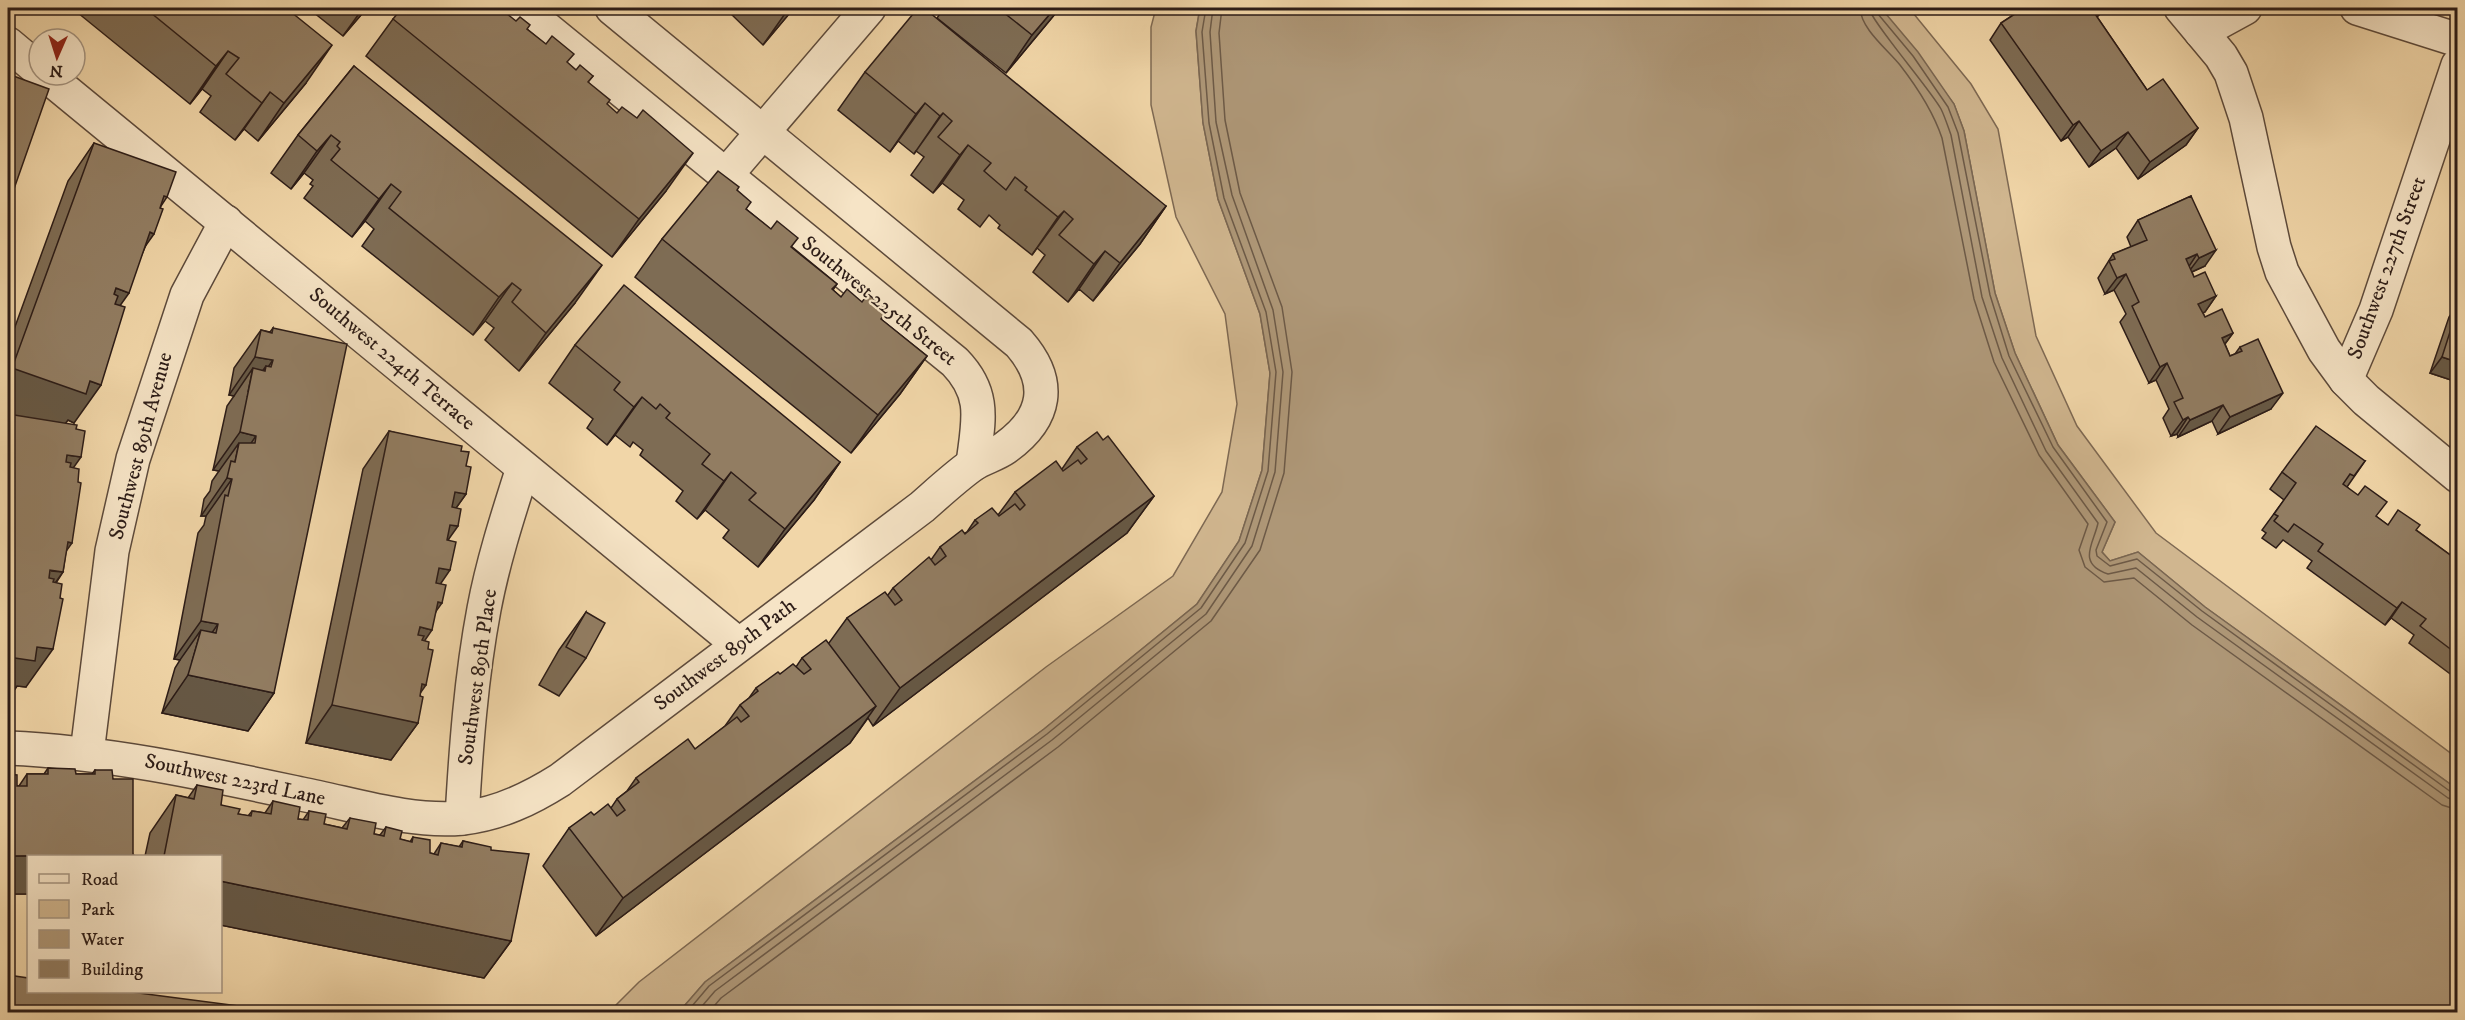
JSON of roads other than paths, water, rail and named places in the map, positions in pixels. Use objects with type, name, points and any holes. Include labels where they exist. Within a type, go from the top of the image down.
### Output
[{"type":"street","name":"Southwest 225th Street","points":[[521,8],[964,372],[972,383],[979,412],[973,464]]},
{"type":"street","points":[[612,8],[1019,343],[1032,358],[1040,375],[1041,394],[1039,407],[1031,423],[1003,450],[973,464]]},
{"type":"street","points":[[726,175],[869,8]]},
{"type":"street","name":"Southwest 227th Street","points":[[2245,8],[2191,20],[2221,56],[2239,95],[2255,155],[2274,247],[2282,272],[2324,350],[2346,380]]},
{"type":"street","points":[[2357,8],[2457,40]]},
{"type":"street","points":[[8,44],[27,60]]},
{"type":"street","name":"Southwest 227th Street","points":[[2346,380],[2376,310],[2457,65]]},
{"type":"street","name":"Southwest 224th Terrace","points":[[61,87],[738,644]]},
{"type":"street","name":"Southwest 89th Avenue","points":[[87,753],[112,551],[133,459],[186,295],[226,222]]},
{"type":"street","points":[[2346,380],[2387,420],[2457,476]]},
{"type":"street","name":"Southwest 89th Path","points":[[462,818],[515,805],[544,790],[922,507],[973,464]]},
{"type":"street","name":"Southwest 89th Place","points":[[462,818],[467,729],[477,647],[497,551],[523,468]]},
{"type":"street","name":"Southwest 223rd Lane","points":[[8,748],[87,753],[152,763],[416,817],[462,818]]},
{"type":"water","points":[[1200,8],[1881,8],[1918,52],[1954,104],[1964,131],[1995,293],[2015,353],[2058,445],[2115,522],[2102,552],[2110,561],[2138,552],[2205,607],[2457,789],[2457,1012],[679,1012],[705,982],[1044,729],[1197,604],[1239,541],[1262,470],[1270,373],[1260,314],[1218,199],[1203,123],[1196,31]]}]
